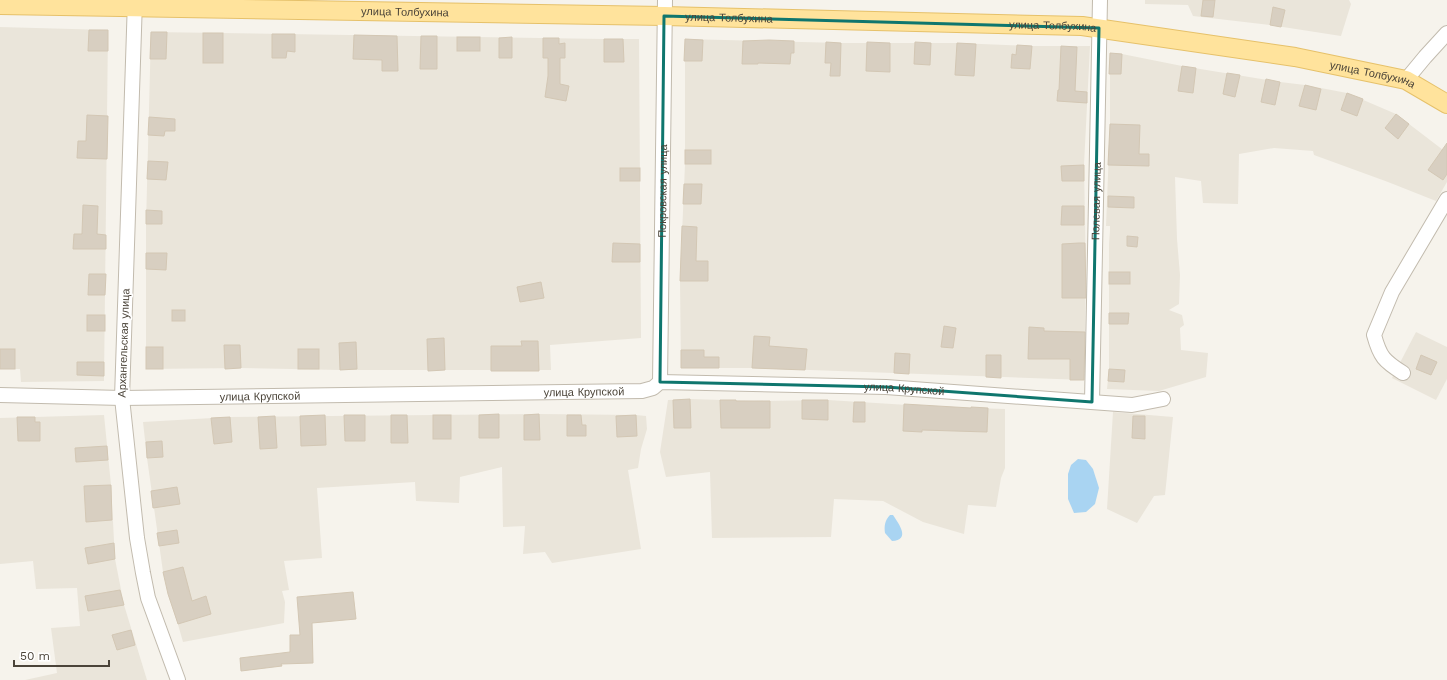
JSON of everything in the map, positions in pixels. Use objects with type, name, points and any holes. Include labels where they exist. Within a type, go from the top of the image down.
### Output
[{"type":"main road","name":"улица Толбухина","points":[[0,5],[135,4],[664,8],[1082,26],[1295,57],[1406,80],[1447,104]]},
{"type":"street","name":"Полевая улица","points":[[1092,402],[1100,0]]},
{"type":"street","name":"Архангельская улица","points":[[135,4],[122,398],[137,538],[143,573],[148,598],[178,680]]},
{"type":"street","name":"Покровская улица","points":[[660,382],[664,8]]},
{"type":"street","points":[[1406,80],[1447,33]]},
{"type":"street","points":[[1403,372],[1389,364],[1378,351],[1374,335],[1392,292],[1447,199]]},
{"type":"street","name":"улица Крупской","points":[[0,395],[122,398],[642,391],[653,388],[660,382],[886,387],[1132,405],[1163,399]]},
{"type":"highlighted area","points":[[664,16],[1099,28],[1092,402],[886,387],[660,382]]},
{"type":"shaded area","points":[[1145,0],[1349,0],[1351,4],[1341,36],[1270,25],[1193,16],[1188,5],[1145,4]]},
{"type":"shaded area","points":[[0,27],[108,30],[104,381],[21,382],[20,369],[0,369]]},
{"type":"shaded area","points":[[151,32],[639,39],[641,338],[550,345],[551,370],[340,370],[241,368],[146,369],[146,224]]},
{"type":"shaded area","points":[[685,39],[841,43],[957,43],[1032,46],[1090,46],[1084,165],[1086,274],[1084,380],[752,368],[681,368],[680,281],[685,164]]},
{"type":"shaded area","points":[[1110,53],[1347,93],[1396,114],[1447,153],[1447,182],[1436,201],[1314,155],[1313,151],[1274,148],[1239,154],[1238,204],[1203,203],[1201,181],[1175,177],[1180,275],[1179,304],[1169,310],[1182,315],[1184,325],[1180,328],[1181,350],[1208,353],[1206,377],[1159,391],[1107,389],[1109,369],[1110,226],[1106,226],[1110,124]]},
{"type":"shaded area","points":[[1416,332],[1447,347],[1447,379],[1436,400],[1392,378]]},
{"type":"shaded area","points":[[690,399],[754,401],[828,400],[940,407],[1005,409],[1005,468],[1001,478],[996,507],[968,505],[964,534],[923,522],[883,501],[834,499],[831,537],[712,538],[710,472],[666,477],[660,452],[668,400]]},
{"type":"shaded area","points":[[1113,412],[1173,417],[1165,495],[1154,496],[1137,523],[1107,509]]},
{"type":"shaded area","points":[[539,414],[646,416],[647,429],[641,449],[638,468],[628,470],[641,549],[552,563],[545,552],[523,554],[525,526],[503,527],[502,467],[460,477],[459,503],[416,501],[415,482],[317,488],[322,558],[284,561],[289,590],[282,591],[285,602],[284,623],[183,642],[163,572],[143,422],[230,417]]},
{"type":"shaded area","points":[[104,415],[111,485],[115,559],[124,605],[147,680],[25,680],[57,673],[51,628],[80,626],[77,588],[36,589],[33,561],[0,564],[0,418]]},
{"type":"water","points":[[1078,459],[1086,460],[1093,469],[1099,488],[1095,504],[1086,512],[1074,513],[1068,499],[1068,474],[1071,465]]},
{"type":"water","points":[[890,515],[893,515],[902,531],[901,538],[898,540],[892,541],[885,533],[885,523]]},
{"type":"building","points":[[1203,0],[1215,0],[1213,17],[1201,16]]},
{"type":"building","points":[[1273,7],[1285,10],[1281,27],[1270,25]]},
{"type":"building","points":[[89,30],[108,30],[108,51],[88,51]]},
{"type":"building","points":[[151,32],[167,32],[166,59],[150,59]]},
{"type":"building","points":[[203,33],[223,33],[223,63],[203,63]]},
{"type":"building","points":[[272,34],[295,34],[295,52],[287,51],[286,58],[272,58]]},
{"type":"building","points":[[354,35],[397,36],[398,71],[382,71],[382,60],[353,59]]},
{"type":"building","points":[[421,36],[437,36],[437,69],[420,69]]},
{"type":"building","points":[[457,37],[480,37],[480,51],[457,51]]},
{"type":"building","points":[[512,37],[512,58],[499,58],[499,38]]},
{"type":"building","points":[[543,38],[559,38],[559,44],[565,43],[565,58],[560,58],[560,84],[569,86],[566,101],[545,97],[548,76],[548,58],[543,58]]},
{"type":"building","points":[[604,39],[623,39],[624,62],[604,62]]},
{"type":"building","points":[[685,39],[703,40],[702,61],[684,61]]},
{"type":"building","points":[[743,41],[794,41],[794,53],[791,53],[790,64],[742,64]]},
{"type":"building","points":[[826,42],[841,43],[840,76],[830,76],[831,63],[825,63]]},
{"type":"building","points":[[867,42],[890,43],[890,72],[866,71]]},
{"type":"building","points":[[915,42],[931,43],[930,65],[914,64]]},
{"type":"building","points":[[957,43],[976,44],[974,76],[955,75]]},
{"type":"building","points":[[1017,45],[1032,46],[1030,69],[1011,68],[1012,54],[1016,55]]},
{"type":"building","points":[[1061,46],[1077,47],[1075,91],[1087,92],[1087,103],[1057,101]]},
{"type":"building","points":[[1110,53],[1122,54],[1121,74],[1109,74]]},
{"type":"building","points":[[1182,66],[1196,68],[1193,93],[1178,91]]},
{"type":"building","points":[[1227,73],[1240,75],[1235,97],[1223,94]]},
{"type":"building","points":[[1266,79],[1280,82],[1275,105],[1261,102]]},
{"type":"building","points":[[1305,85],[1321,89],[1316,110],[1299,106]]},
{"type":"building","points":[[1347,93],[1363,99],[1357,116],[1341,110]]},
{"type":"building","points":[[1396,114],[1409,124],[1398,139],[1385,128]]},
{"type":"building","points":[[87,115],[108,116],[107,159],[77,158],[78,141],[86,141]]},
{"type":"building","points":[[149,117],[175,119],[175,131],[165,131],[164,136],[148,135]]},
{"type":"building","points":[[1110,124],[1140,125],[1139,154],[1149,154],[1149,166],[1108,165]]},
{"type":"building","points":[[1447,143],[1447,174],[1443,180],[1428,170]]},
{"type":"building","points":[[685,150],[711,150],[711,164],[685,164]]},
{"type":"building","points":[[148,161],[168,162],[166,180],[147,179]]},
{"type":"building","points":[[1084,165],[1084,181],[1062,181],[1061,166]]},
{"type":"building","points":[[620,168],[640,168],[640,181],[620,181]]},
{"type":"building","points":[[684,184],[702,184],[701,204],[683,204]]},
{"type":"building","points":[[1108,196],[1134,197],[1134,208],[1108,207]]},
{"type":"building","points":[[83,205],[98,206],[97,234],[106,235],[106,249],[73,249],[74,234],[82,234]]},
{"type":"building","points":[[1062,206],[1084,206],[1084,225],[1061,225]]},
{"type":"building","points":[[146,210],[162,211],[162,224],[146,224]]},
{"type":"building","points":[[682,226],[697,227],[696,261],[708,261],[708,281],[680,281]]},
{"type":"building","points":[[1127,236],[1138,237],[1137,247],[1127,246]]},
{"type":"building","points":[[613,243],[640,244],[640,262],[612,262]]},
{"type":"building","points":[[1085,243],[1086,298],[1062,298],[1062,244]]},
{"type":"building","points":[[146,253],[167,253],[166,270],[146,269]]},
{"type":"building","points":[[1109,272],[1130,272],[1130,284],[1109,284]]},
{"type":"building","points":[[89,274],[106,274],[105,295],[88,295]]},
{"type":"building","points":[[541,282],[544,298],[520,302],[517,287]]},
{"type":"building","points":[[172,310],[185,310],[185,321],[172,321]]},
{"type":"building","points":[[1109,313],[1129,313],[1128,324],[1109,324]]},
{"type":"building","points":[[87,315],[105,315],[105,331],[87,331]]},
{"type":"building","points":[[944,326],[956,328],[953,348],[941,347]]},
{"type":"building","points":[[1029,327],[1044,328],[1044,331],[1085,332],[1084,380],[1070,380],[1070,359],[1028,359]]},
{"type":"building","points":[[754,336],[770,337],[769,346],[807,349],[805,370],[752,368]]},
{"type":"building","points":[[444,338],[445,370],[428,371],[427,339]]},
{"type":"building","points":[[521,341],[538,341],[539,371],[491,371],[491,346],[522,346]]},
{"type":"building","points":[[356,342],[357,369],[340,370],[339,343]]},
{"type":"building","points":[[224,345],[240,345],[241,368],[225,369]]},
{"type":"building","points":[[146,347],[163,347],[163,369],[146,369]]},
{"type":"building","points":[[0,349],[15,349],[15,369],[0,369]]},
{"type":"building","points":[[298,349],[319,349],[319,369],[298,369]]},
{"type":"building","points":[[681,350],[704,350],[704,357],[719,357],[719,368],[681,368]]},
{"type":"building","points":[[895,353],[910,354],[909,374],[894,373]]},
{"type":"building","points":[[986,355],[1001,355],[1001,378],[986,377]]},
{"type":"building","points":[[1421,355],[1437,362],[1431,375],[1416,369]]},
{"type":"building","points":[[77,362],[104,362],[104,376],[77,375]]},
{"type":"building","points":[[1109,369],[1125,370],[1124,382],[1108,381]]},
{"type":"building","points":[[690,399],[691,428],[674,428],[673,400]]},
{"type":"building","points":[[720,400],[770,401],[770,428],[721,428]]},
{"type":"building","points":[[802,400],[828,400],[828,420],[802,419]]},
{"type":"building","points":[[854,402],[865,402],[865,422],[853,422]]},
{"type":"building","points":[[904,404],[988,408],[987,432],[922,430],[922,432],[903,431]]},
{"type":"building","points":[[499,414],[499,438],[479,438],[479,415]]},
{"type":"building","points":[[539,414],[540,440],[524,440],[524,415]]},
{"type":"building","points":[[325,415],[326,445],[301,446],[300,416]]},
{"type":"building","points":[[344,415],[365,415],[365,441],[345,441]]},
{"type":"building","points":[[391,415],[407,415],[408,443],[391,443]]},
{"type":"building","points":[[433,415],[451,415],[451,439],[433,439]]},
{"type":"building","points":[[567,415],[581,415],[582,425],[586,425],[586,436],[567,436]]},
{"type":"building","points":[[636,415],[637,436],[617,437],[616,416]]},
{"type":"building","points":[[275,416],[277,448],[260,449],[258,417]]},
{"type":"building","points":[[1133,416],[1145,416],[1145,439],[1132,438]]},
{"type":"building","points":[[17,417],[35,417],[35,422],[40,422],[40,441],[18,441]]},
{"type":"building","points":[[230,417],[232,442],[214,444],[211,418]]},
{"type":"building","points":[[162,441],[163,457],[147,458],[146,442]]},
{"type":"building","points":[[107,446],[108,460],[76,462],[75,448]]},
{"type":"building","points":[[111,485],[112,520],[86,522],[84,486]]},
{"type":"building","points":[[177,487],[180,504],[153,508],[151,491]]},
{"type":"building","points":[[177,530],[179,543],[159,546],[157,533]]},
{"type":"building","points":[[114,543],[115,559],[88,564],[85,548]]},
{"type":"building","points":[[183,567],[192,601],[206,596],[211,614],[178,624],[168,594],[163,572]]},
{"type":"building","points":[[120,590],[124,605],[88,611],[85,596]]},
{"type":"building","points":[[353,592],[356,619],[312,623],[313,663],[281,664],[282,666],[241,671],[240,658],[290,652],[290,635],[300,635],[297,597]]},
{"type":"building","points":[[131,630],[135,645],[117,650],[112,635]]}]
